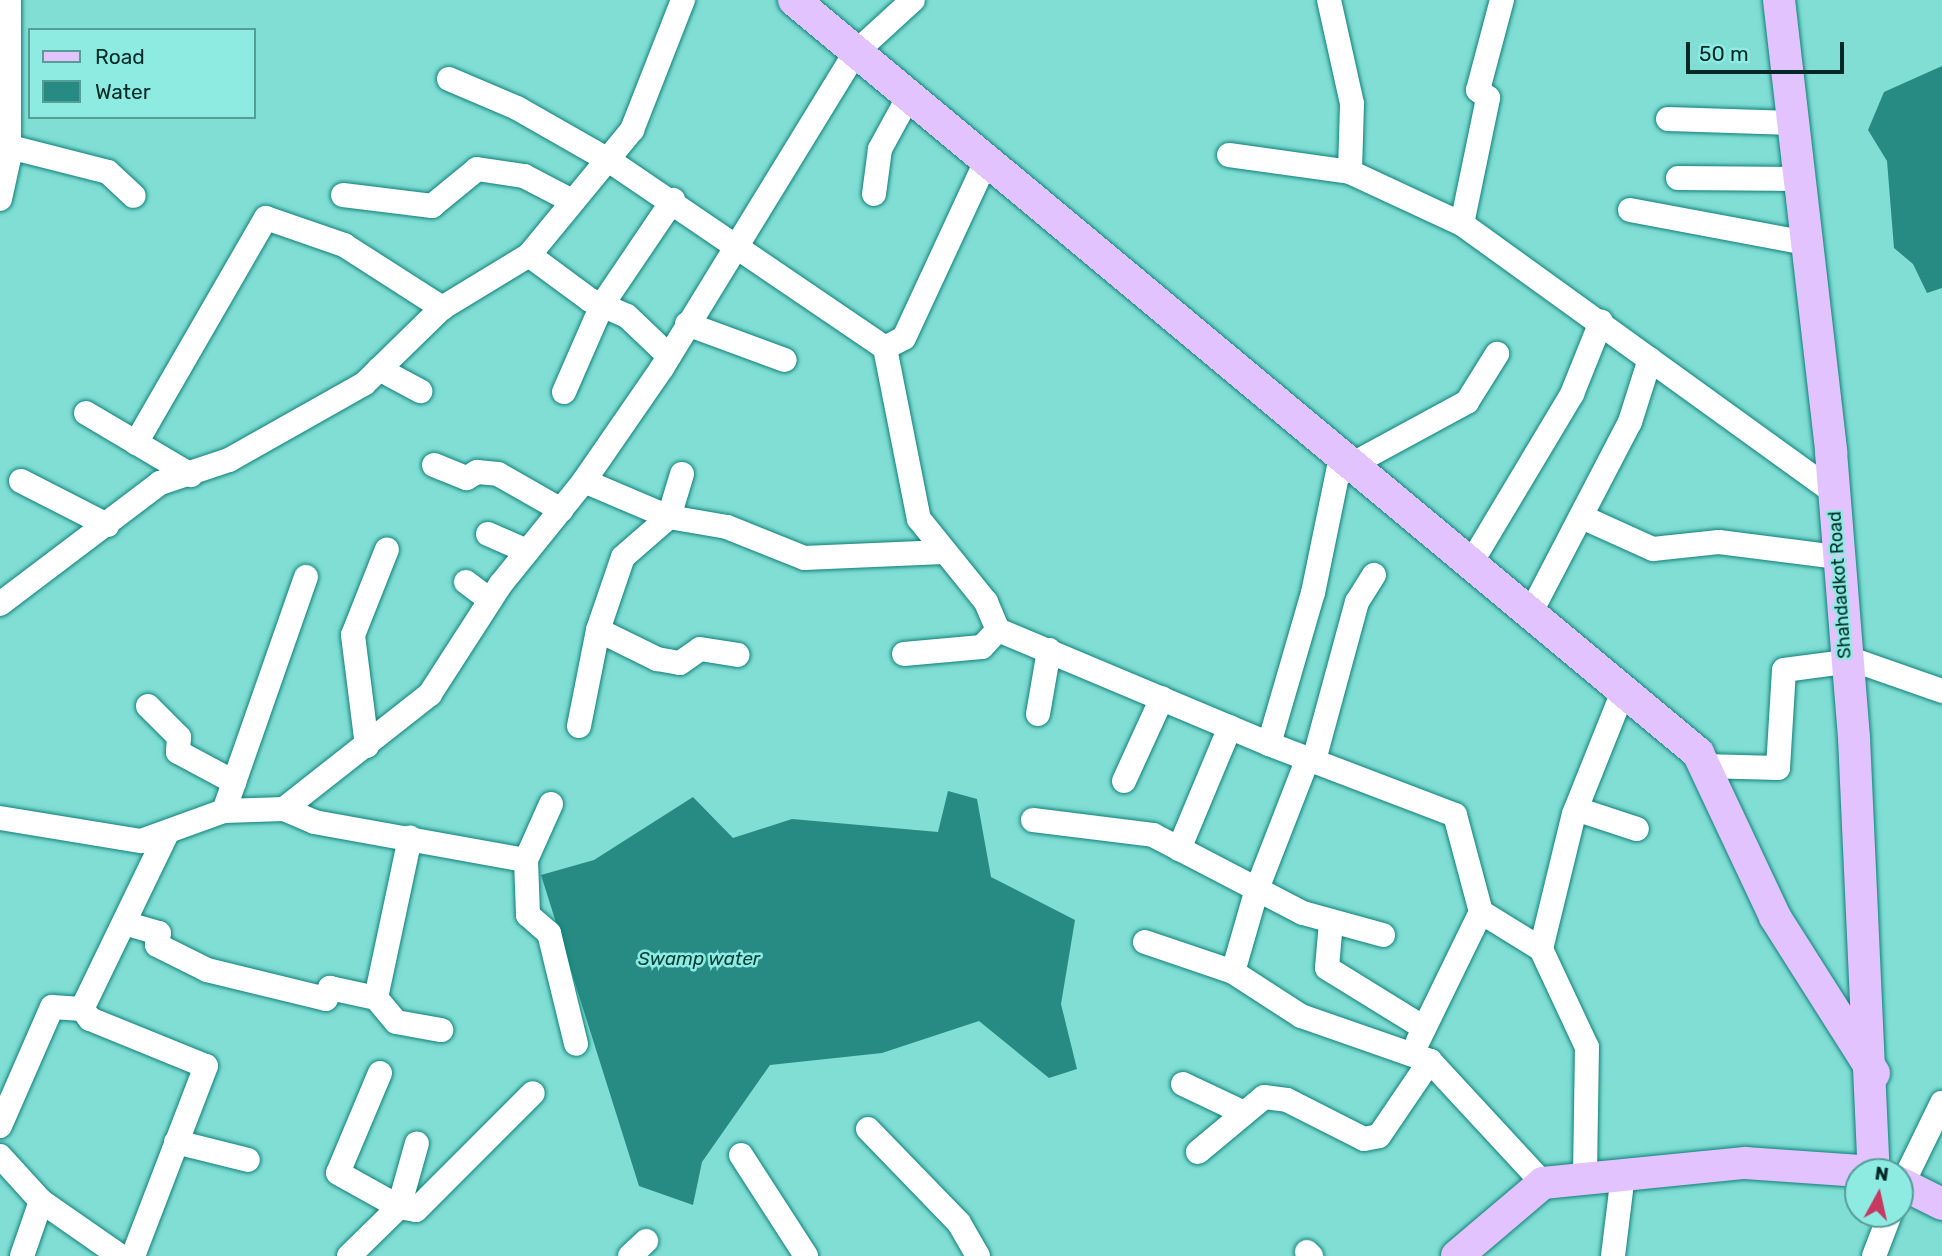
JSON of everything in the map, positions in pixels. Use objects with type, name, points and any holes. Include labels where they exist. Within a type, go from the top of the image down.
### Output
[{"type":"main road","points":[[794,0],[1698,753],[1775,917],[1874,1073]]},
{"type":"main road","name":"Shahdadkot Road","points":[[1779,0],[1834,492],[1874,1073],[1887,1158]]},
{"type":"main road","points":[[1457,1256],[1543,1183],[1745,1163],[1844,1175]]},
{"type":"main road","points":[[1914,1191],[1942,1204]]},
{"type":"street","points":[[0,199],[6,146],[9,0]]},
{"type":"street","points":[[0,604],[160,483],[191,475],[269,438],[364,384],[442,308],[494,281],[529,255],[572,201],[610,161],[640,110],[660,44],[682,0]]},
{"type":"street","points":[[284,809],[368,746],[430,694],[491,600],[584,481],[669,356],[732,247],[751,225],[856,52],[913,0]]},
{"type":"street","points":[[1329,0],[1352,104],[1350,172]]},
{"type":"street","points":[[1462,224],[1488,98],[1478,90],[1502,0]]},
{"type":"street","points":[[449,79],[517,107],[610,161],[673,200],[732,247],[886,348],[919,519],[986,602],[998,630],[1269,744],[1455,815],[1481,912],[1424,1028],[1421,1058],[1379,1136],[1364,1139],[1276,1096],[1264,1097],[1198,1152]]},
{"type":"street","points":[[874,194],[880,149],[909,96]]},
{"type":"street","points":[[1668,119],[1793,123]]},
{"type":"street","points":[[6,146],[108,172],[134,196]]},
{"type":"street","points":[[1229,155],[1350,172],[1462,224],[1834,492]]},
{"type":"street","points":[[886,348],[904,338],[986,161]]},
{"type":"street","points":[[344,195],[432,206],[477,169],[524,176],[572,201]]},
{"type":"street","points":[[1678,178],[1800,179]]},
{"type":"street","points":[[564,392],[602,305],[673,200]]},
{"type":"street","points":[[1630,210],[1807,243]]},
{"type":"street","points":[[136,443],[266,218],[344,245],[442,308]]},
{"type":"street","points":[[529,255],[602,305],[627,316],[669,356]]},
{"type":"street","points":[[1471,563],[1572,394],[1601,322]]},
{"type":"street","points":[[687,324],[785,360]]},
{"type":"street","points":[[1269,744],[1313,593],[1346,461],[1467,402],[1497,354]]},
{"type":"street","points":[[1531,612],[1630,422],[1650,359]]},
{"type":"street","points":[[379,369],[420,391]]},
{"type":"street","points":[[86,413],[191,475]]},
{"type":"street","points":[[434,466],[467,478],[477,472],[498,474],[561,510]]},
{"type":"street","points":[[579,726],[598,630],[624,557],[669,517],[682,474]]},
{"type":"street","points":[[21,481],[107,525]]},
{"type":"street","points":[[584,481],[669,517],[727,527],[804,558],[944,552]]},
{"type":"street","points":[[1582,517],[1653,549],[1719,542],[1838,557]]},
{"type":"street","points":[[488,534],[527,551]]},
{"type":"street","points":[[368,746],[353,635],[387,549]]},
{"type":"street","points":[[1233,972],[1257,889],[1311,759],[1357,602],[1374,575]]},
{"type":"street","points":[[224,811],[306,577]]},
{"type":"street","points":[[466,582],[491,600]]},
{"type":"street","points":[[598,630],[657,659],[680,663],[700,649],[738,655]]},
{"type":"street","points":[[904,654],[982,647],[998,630]]},
{"type":"street","points":[[1038,714],[1048,650]]},
{"type":"street","points":[[1704,766],[1778,768],[1784,670],[1845,659],[1942,691]]},
{"type":"street","points":[[1541,949],[1576,809],[1624,689]]},
{"type":"street","points":[[1124,781],[1162,698]]},
{"type":"street","points":[[148,706],[179,737],[178,752],[234,782]]},
{"type":"street","points":[[1179,849],[1230,727]]},
{"type":"street","points":[[551,804],[526,860],[528,915],[549,933],[576,1044]]},
{"type":"street","points":[[0,818],[141,841],[166,835],[224,811],[284,809],[314,822],[526,860]]},
{"type":"street","points":[[1576,809],[1637,829]]},
{"type":"street","points":[[1032,820],[1129,830],[1179,849],[1257,889],[1331,922],[1383,935]]},
{"type":"street","points":[[82,1009],[166,835]]},
{"type":"street","points":[[376,998],[410,838]]},
{"type":"street","points":[[1481,912],[1541,949],[1587,1047],[1585,1178]]},
{"type":"street","points":[[1331,922],[1327,968],[1424,1028]]},
{"type":"street","points":[[124,923],[159,933],[157,945],[207,970],[326,999],[330,988],[376,998],[396,1022],[441,1030]]},
{"type":"street","points":[[1145,942],[1233,972],[1301,1016],[1421,1058],[1543,1183]]},
{"type":"street","points":[[0,1126],[52,1007],[82,1009],[90,1018],[206,1066],[133,1256]]},
{"type":"street","points":[[380,1073],[338,1173],[399,1207],[416,1210],[533,1093]]},
{"type":"street","points":[[1183,1084],[1244,1113]]},
{"type":"street","points":[[1905,1158],[1942,1103]]},
{"type":"street","points":[[868,1129],[958,1223],[970,1252]]},
{"type":"street","points":[[176,1142],[248,1160]]},
{"type":"street","points":[[349,1256],[399,1207],[417,1143]]},
{"type":"street","points":[[741,1155],[806,1256]]},
{"type":"street","points":[[0,1156],[41,1201],[120,1256]]},
{"type":"street","points":[[1613,1256],[1623,1175]]},
{"type":"street","points":[[22,1256],[41,1201]]},
{"type":"street","points":[[1874,1256],[1885,1228]]},
{"type":"water","points":[[1942,66],[1942,288],[1927,293],[1913,264],[1894,248],[1887,161],[1868,130],[1884,92]]},
{"type":"water","name":"Swamp water","points":[[948,791],[977,799],[991,877],[1075,920],[1061,1004],[1077,1069],[1049,1078],[979,1021],[882,1053],[770,1065],[702,1162],[693,1205],[639,1186],[541,875],[594,860],[693,797],[733,838],[792,819],[938,832]]}]
